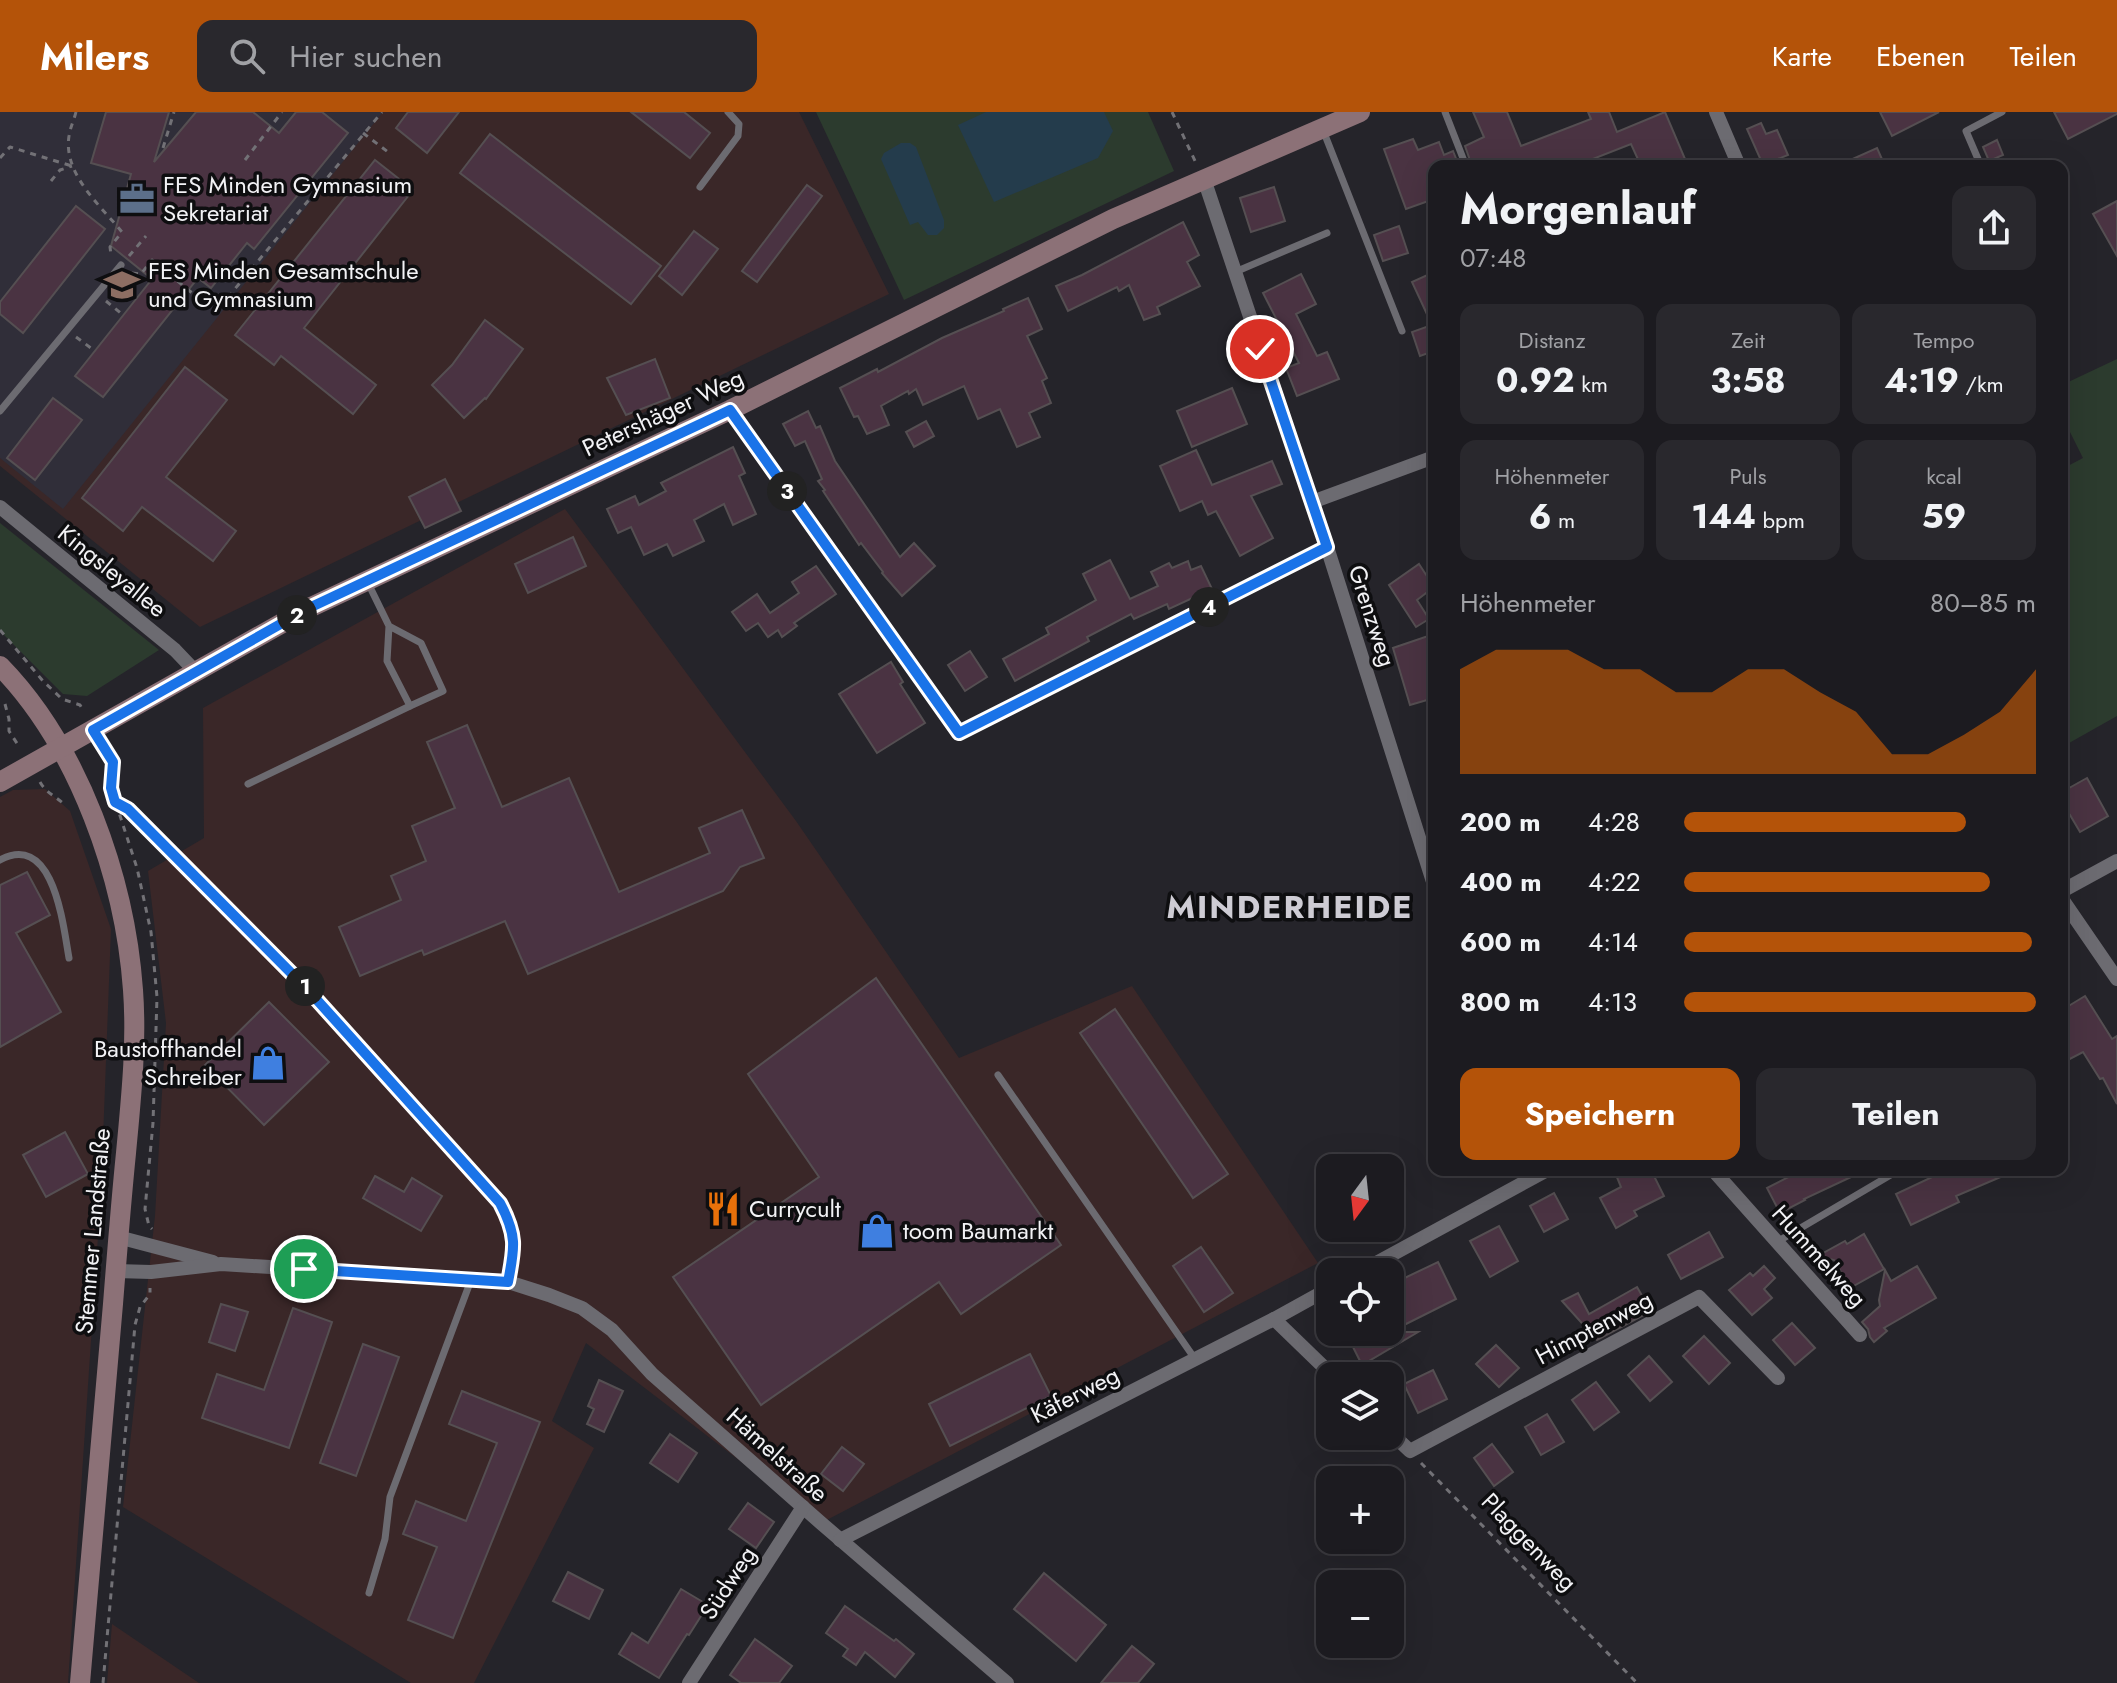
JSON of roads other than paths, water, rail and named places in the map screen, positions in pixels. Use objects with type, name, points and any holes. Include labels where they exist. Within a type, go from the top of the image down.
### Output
[{"type":"street","name":"Petershäger Weg","points":[[0,782],[309,608],[730,410],[1113,219],[1360,112]]},
{"type":"street","points":[[1716,112],[1736,160]]},
{"type":"street","name":"Grenzweg","points":[[1204,179],[1327,547],[1428,866]]},
{"type":"street","points":[[730,410],[959,733],[1327,547]]},
{"type":"street","points":[[1312,502],[1428,459]]},
{"type":"street","name":"Kingsleyallee","points":[[0,507],[175,650],[195,671]]},
{"type":"street","name":"Stemmer Landstraße","points":[[0,666],[24,694],[60,748],[86,798],[106,851],[121,908],[133,990],[131,1095],[80,1683]]},
{"type":"street","points":[[2068,888],[2117,861]]},
{"type":"street","points":[[2068,908],[2117,979]]},
{"type":"street","points":[[308,990],[500,1203],[514,1237],[508,1282]]},
{"type":"street","points":[[1385,1258],[1531,1176]]},
{"type":"street","name":"Hummelweg","points":[[1718,1176],[1860,1335]]},
{"type":"street","name":"Hämelstraße","points":[[118,1237],[221,1264]]},
{"type":"street","name":"Hämelstraße","points":[[116,1271],[151,1272],[221,1264],[471,1279],[508,1282],[582,1308],[612,1330],[652,1374],[1007,1683]]},
{"type":"street","name":"Käferweg","points":[[840,1540],[1316,1296]]},
{"type":"street","name":"Himptenweg","points":[[1404,1445],[1410,1451],[1699,1297],[1778,1378]]},
{"type":"street","points":[[1274,1319],[1319,1362]]},
{"type":"street","name":"Südweg","points":[[689,1683],[803,1507]]},
{"type":"lane","points":[[700,187],[738,136],[739,124],[728,112]]},
{"type":"lane","points":[[1445,112],[1464,160]]},
{"type":"lane","points":[[1978,160],[1966,131],[2002,112]]},
{"type":"lane","points":[[1322,128],[1402,331]]},
{"type":"lane","points":[[1235,272],[1327,233]]},
{"type":"lane","points":[[0,411],[121,265]]},
{"type":"lane","points":[[368,581],[389,626],[387,661],[410,706]]},
{"type":"lane","points":[[248,784],[443,691],[421,643],[389,626]]},
{"type":"lane","points":[[0,860],[22,854],[36,860],[49,877],[58,900],[69,958]]},
{"type":"lane","points":[[998,1075],[1195,1359]]},
{"type":"lane","points":[[1777,1242],[1889,1176]]},
{"type":"lane","points":[[369,1593],[385,1539],[390,1497],[471,1279]]},
{"type":"water","points":[[986,112],[1104,112],[1113,131],[1098,158],[994,202],[958,125]]},
{"type":"water","points":[[901,143],[916,147],[944,220],[944,228],[937,235],[928,235],[918,222],[910,225],[881,159],[884,153]]},
{"type":"place","name":"FES Minden Gymnasium Sekretariat","points":[[137,199]]},
{"type":"place","name":"FES Minden Gesamtschule und Gymnasium","points":[[122,285]]},
{"type":"place","name":"Baustoffhandel Schreiber","points":[[268,1063]]},
{"type":"place","name":"Currycult","points":[[723,1209]]},
{"type":"place","name":"toom Baumarkt","points":[[877,1231]]},
{"type":"district","name":"MINDERHEIDE","points":[[1290,907]]}]
